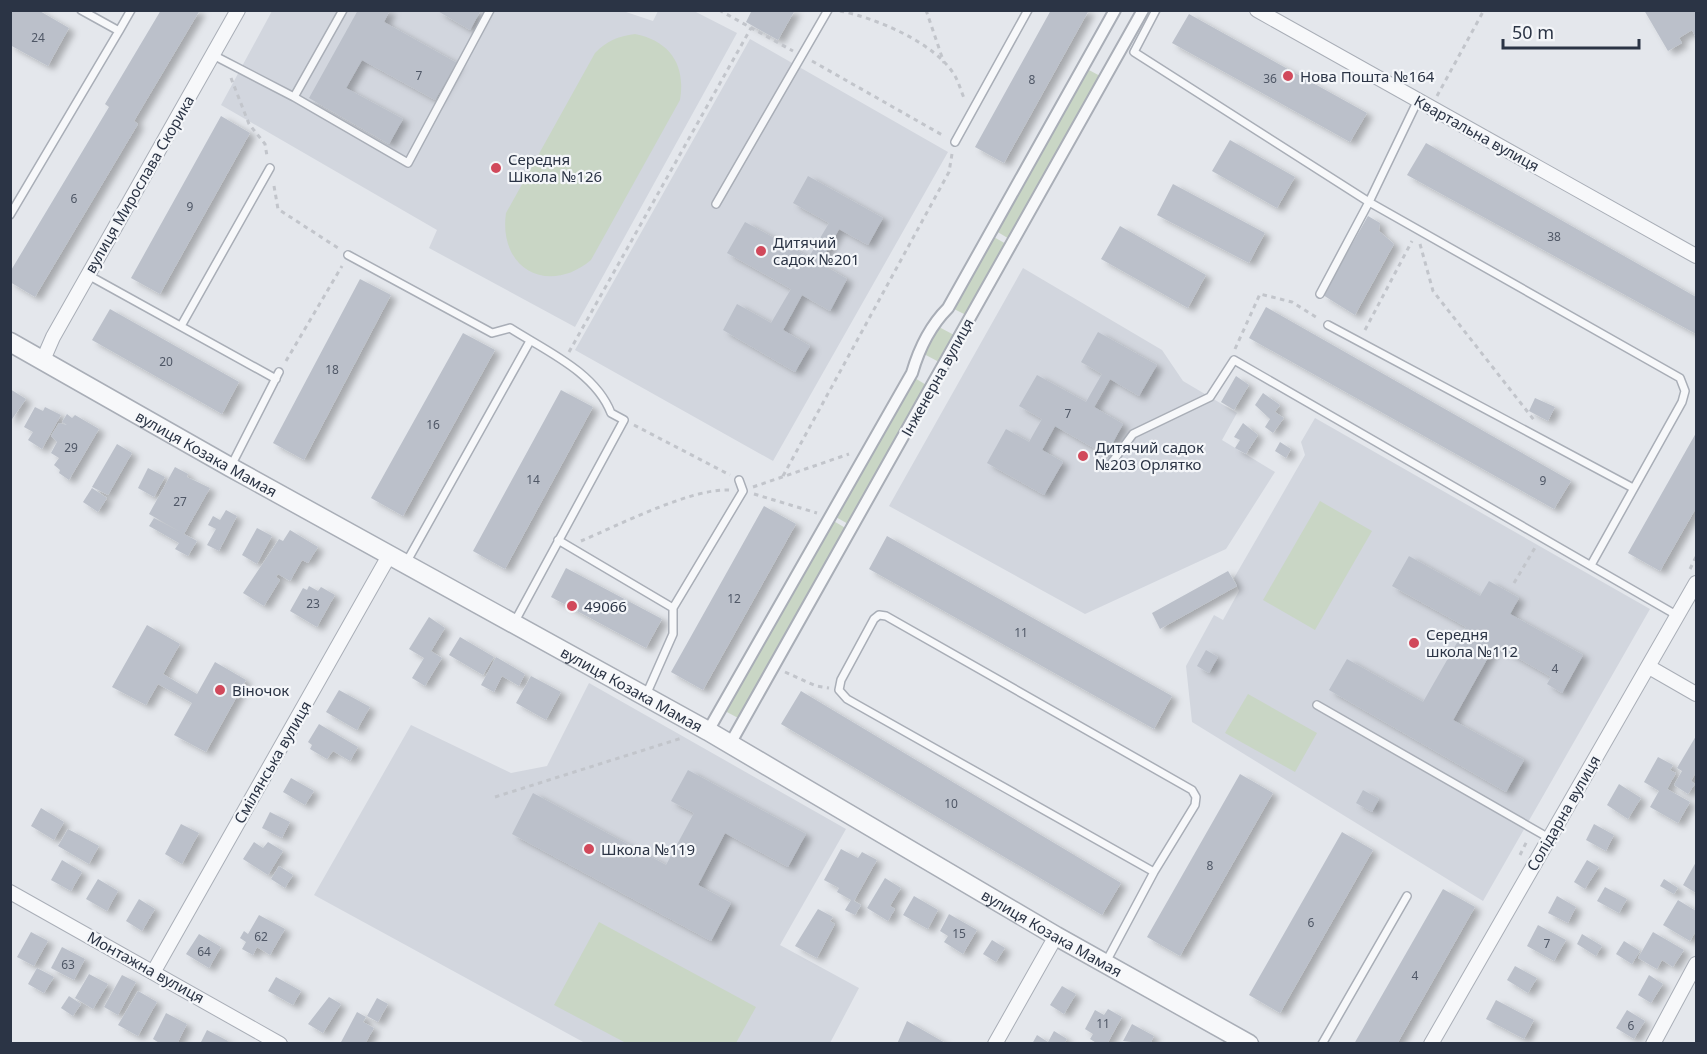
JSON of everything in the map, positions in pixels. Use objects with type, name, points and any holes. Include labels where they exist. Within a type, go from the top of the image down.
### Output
[{"type":"street","name":"вулиця Мирослава Скорика","points":[[43,360],[88,275],[238,10]]},
{"type":"street","name":"Інженерна вулиця","points":[[708,731],[871,447],[912,373],[917,355],[937,320],[948,308],[1115,10]]},
{"type":"street","name":"Інженерна вулиця","points":[[730,744],[1143,10]]},
{"type":"street","name":"Квартальна вулиця","points":[[1257,10],[1696,256]]},
{"type":"street","name":"вулиця Козака Мамая","points":[[10,342],[230,467],[708,731],[1056,936],[1249,1044]]},
{"type":"street","name":"Смілянська вулиця","points":[[154,970],[390,554]]},
{"type":"street","name":"Солідарна вулиця","points":[[1431,1044],[1696,583]]},
{"type":"street","points":[[1649,667],[1696,693]]},
{"type":"street","name":"Монтажна вулиця","points":[[10,892],[154,970],[274,1042]]},
{"type":"street","points":[[995,1044],[1056,936]]},
{"type":"street","points":[[1653,1044],[1696,964]]},
{"type":"lane","points":[[81,10],[119,31]]},
{"type":"lane","points":[[10,215],[131,10]]},
{"type":"lane","points":[[294,97],[343,10]]},
{"type":"lane","points":[[213,55],[294,97],[408,163],[490,10]]},
{"type":"lane","points":[[716,204],[828,10]]},
{"type":"lane","points":[[955,142],[1028,10]]},
{"type":"lane","points":[[1156,10],[1134,52],[1417,231],[1680,378],[1685,391],[1682,402],[1592,565]]},
{"type":"lane","points":[[1320,294],[1369,202],[1418,99]]},
{"type":"lane","points":[[181,326],[270,168]]},
{"type":"lane","points":[[348,255],[492,333],[510,328],[576,369],[607,402],[611,413],[624,420],[514,623]]},
{"type":"lane","points":[[88,275],[277,376],[230,467]]},
{"type":"lane","points":[[1328,325],[1633,488]]},
{"type":"lane","points":[[406,563],[530,341]]},
{"type":"lane","points":[[1110,465],[1133,434],[1210,397],[1234,360],[1678,616]]},
{"type":"lane","points":[[645,696],[674,634],[673,608],[743,491],[739,480]]},
{"type":"lane","points":[[558,540],[673,608]]},
{"type":"lane","points":[[1106,963],[1154,872],[1195,805],[1196,797],[1192,790],[886,616],[879,615],[874,619],[841,680],[839,690],[847,699],[1154,872]]},
{"type":"lane","points":[[1317,705],[1549,837]]},
{"type":"lane","points":[[1322,1044],[1407,896]]},
{"type":"path","points":[[719,10],[955,142],[949,172],[783,476]]},
{"type":"path","points":[[836,10],[888,25],[938,57],[955,75],[971,113]]},
{"type":"path","points":[[926,10],[945,64]]},
{"type":"path","points":[[1431,107],[1484,10]]},
{"type":"path","points":[[563,361],[751,28]]},
{"type":"path","points":[[226,62],[249,123],[265,144],[278,209],[348,255],[277,376]]},
{"type":"path","points":[[1359,343],[1417,231]]},
{"type":"path","points":[[1417,231],[1433,291],[1555,447]]},
{"type":"path","points":[[1234,360],[1235,346],[1260,294],[1292,302],[1328,325]]},
{"type":"path","points":[[624,420],[739,480]]},
{"type":"path","points":[[743,491],[871,447]]},
{"type":"path","points":[[568,546],[711,491],[743,491],[831,518]]},
{"type":"path","points":[[1514,583],[1542,537]]},
{"type":"path","points":[[775,667],[816,686],[839,690]]},
{"type":"path","points":[[495,797],[708,731]]},
{"type":"shaded area","name":"Середня Школа №126","points":[[620,10],[653,21],[658,11],[694,11],[737,33],[575,327],[429,248],[437,230],[221,105],[272,11]]},
{"type":"shaded area","name":"Дитячий садок №201","points":[[750,39],[948,152],[773,461],[575,350]]},
{"type":"shaded area","name":"Дитячий садок №203 Орлятко","points":[[1023,268],[1162,350],[1183,381],[1237,413],[1222,440],[1275,472],[1226,549],[1085,614],[889,506]]},
{"type":"shaded area","name":"Середня школа №112","points":[[1315,418],[1650,609],[1483,901],[1192,722],[1186,666],[1214,615],[1223,620],[1239,591],[1234,578],[1305,455],[1301,442]]},
{"type":"shaded area","points":[[589,683],[846,829],[780,945],[859,988],[830,1043],[585,1043],[314,895],[411,725],[511,773],[547,766]]},
{"type":"green space","points":[[635,34],[658,42],[673,57],[680,76],[680,100],[591,260],[575,271],[558,276],[543,276],[529,271],[518,262],[510,249],[506,233],[506,213],[595,53],[613,40]]},
{"type":"green space","points":[[1087,69],[1102,77],[1011,240],[996,231]]},
{"type":"green space","points":[[992,236],[1008,245],[968,316],[952,308]]},
{"type":"green space","points":[[937,326],[956,336],[941,363],[922,353]]},
{"type":"green space","points":[[913,377],[928,386],[850,525],[834,516]]},
{"type":"green space","points":[[1320,501],[1372,531],[1315,630],[1263,600]]},
{"type":"green space","points":[[832,520],[847,529],[740,719],[725,711]]},
{"type":"green space","points":[[1248,694],[1317,733],[1295,772],[1225,733]]},
{"type":"green space","points":[[599,922],[756,1007],[736,1043],[626,1043],[554,1005]]},
{"type":"building","points":[[10,10],[38,10],[69,28],[48,66],[10,45]]},
{"type":"building","points":[[161,10],[200,10],[134,121],[138,124],[35,297],[10,282],[10,272],[109,107],[105,104]]},
{"type":"building","points":[[358,10],[390,10],[384,22],[457,63],[435,100],[362,60],[346,88],[403,119],[389,144],[309,98]]},
{"type":"building","points":[[436,10],[481,10],[470,30]]},
{"type":"building","points":[[752,10],[795,10],[778,40],[746,22]]},
{"type":"building","points":[[1051,10],[1089,10],[1004,163],[975,147]]},
{"type":"building","points":[[1644,10],[1696,10],[1696,38],[1692,30],[1679,38],[1682,43],[1668,51]]},
{"type":"building","points":[[1189,14],[1367,113],[1350,142],[1172,43]]},
{"type":"building","points":[[221,116],[250,133],[160,294],[131,278]]},
{"type":"building","points":[[1230,140],[1295,177],[1277,208],[1212,171]]},
{"type":"building","points":[[1426,143],[1696,297],[1696,334],[1407,175]]},
{"type":"building","points":[[808,176],[883,218],[868,245],[839,229],[820,263],[847,279],[830,311],[802,295],[783,330],[810,346],[795,372],[723,330],[737,304],[771,323],[791,289],[727,253],[745,222],[809,257],[829,223],[793,203]]},
{"type":"building","points":[[1173,184],[1265,233],[1249,263],[1157,215]]},
{"type":"building","points":[[1368,216],[1380,223],[1379,231],[1394,244],[1355,315],[1323,295]]},
{"type":"building","points":[[1120,226],[1206,275],[1188,308],[1101,259]]},
{"type":"building","points":[[360,279],[391,295],[304,460],[273,443]]},
{"type":"building","points":[[1266,307],[1571,481],[1554,509],[1249,338]]},
{"type":"building","points":[[110,309],[239,382],[222,414],[92,340]]},
{"type":"building","points":[[1098,332],[1157,365],[1139,396],[1110,379],[1094,407],[1123,424],[1106,455],[1055,426],[1042,450],[1063,462],[1044,495],[987,463],[1006,429],[1029,442],[1042,419],[1019,406],[1037,375],[1086,402],[1102,374],[1081,362]]},
{"type":"building","points":[[463,333],[495,350],[403,516],[371,498]]},
{"type":"building","points":[[1236,376],[1249,385],[1234,410],[1221,402]]},
{"type":"building","points":[[10,389],[26,399],[10,422]]},
{"type":"building","points":[[561,390],[593,407],[505,569],[473,551]]},
{"type":"building","points":[[1263,393],[1280,405],[1275,412],[1284,418],[1273,433],[1265,427],[1270,419],[1255,405]]},
{"type":"building","points":[[1535,398],[1555,407],[1548,421],[1529,411]]},
{"type":"building","points":[[35,407],[43,411],[45,407],[61,415],[42,449],[28,440],[33,432],[24,427]]},
{"type":"building","points":[[67,414],[72,418],[75,415],[99,429],[69,480],[59,473],[60,470],[54,465],[59,458],[51,453],[57,442],[51,436],[59,423],[67,425],[62,422]]},
{"type":"building","points":[[1243,423],[1258,435],[1246,454],[1235,448],[1240,440],[1234,437]]},
{"type":"building","points":[[1696,433],[1696,508],[1660,571],[1628,553]]},
{"type":"building","points":[[1280,442],[1291,449],[1286,458],[1275,451]]},
{"type":"building","points":[[117,444],[132,453],[108,495],[92,487]]},
{"type":"building","points":[[175,467],[188,474],[187,477],[210,488],[184,534],[149,514]]},
{"type":"building","points":[[148,468],[165,477],[154,497],[138,488]]},
{"type":"building","points":[[92,488],[107,498],[98,512],[83,502]]},
{"type":"building","points":[[764,506],[796,524],[703,690],[671,672]]},
{"type":"building","points":[[226,510],[237,516],[219,551],[207,545],[216,529],[208,525],[213,516],[220,520]]},
{"type":"building","points":[[154,518],[197,541],[188,556],[175,549],[179,543],[149,526]]},
{"type":"building","points":[[257,528],[272,536],[257,564],[242,555]]},
{"type":"building","points":[[290,530],[318,547],[308,563],[302,560],[290,581],[278,574],[276,577],[280,580],[264,606],[243,593],[279,539],[283,541]]},
{"type":"building","points":[[887,536],[1172,696],[1154,729],[869,569]]},
{"type":"building","points":[[1409,556],[1480,596],[1489,581],[1519,598],[1510,614],[1583,655],[1562,693],[1547,684],[1551,677],[1495,645],[1453,720],[1524,760],[1506,792],[1329,690],[1347,659],[1423,702],[1466,627],[1392,586]]},
{"type":"building","points":[[566,568],[662,619],[646,648],[551,597]]},
{"type":"building","points":[[1228,571],[1237,586],[1160,629],[1152,613]]},
{"type":"building","points":[[309,586],[318,591],[321,587],[335,595],[317,627],[290,611],[303,588],[307,590]]},
{"type":"building","points":[[429,617],[445,628],[431,651],[442,658],[425,686],[412,678],[424,658],[409,649]]},
{"type":"building","name":"Віночок","points":[[147,625],[180,644],[163,674],[197,694],[215,662],[246,680],[206,752],[174,735],[192,703],[158,684],[146,705],[112,687]]},
{"type":"building","points":[[460,637],[494,657],[483,675],[449,655]]},
{"type":"building","points":[[1206,650],[1218,657],[1209,673],[1197,666]]},
{"type":"building","points":[[496,657],[525,674],[519,686],[502,676],[494,692],[481,685]]},
{"type":"building","points":[[531,676],[561,692],[546,720],[516,703]]},
{"type":"building","points":[[339,690],[370,707],[357,730],[326,712]]},
{"type":"building","points":[[801,691],[1121,883],[1102,915],[781,724]]},
{"type":"building","points":[[319,724],[358,747],[350,761],[333,751],[327,759],[310,749],[312,745],[308,742]]},
{"type":"building","points":[[1696,736],[1696,772],[1691,781],[1695,784],[1688,794],[1674,785],[1682,771],[1677,768]]},
{"type":"building","points":[[1658,757],[1673,765],[1670,770],[1676,773],[1667,789],[1690,802],[1678,823],[1650,807],[1659,791],[1644,782]]},
{"type":"building","name":"Школа №119","points":[[688,770],[806,834],[788,867],[725,833],[698,885],[731,903],[711,941],[512,834],[533,793],[666,865],[694,813],[671,801]]},
{"type":"building","points":[[1240,774],[1273,793],[1180,956],[1147,937]]},
{"type":"building","points":[[291,778],[314,791],[305,805],[283,792]]},
{"type":"building","points":[[1619,784],[1641,798],[1628,819],[1607,805]]},
{"type":"building","points":[[1363,790],[1379,799],[1372,812],[1356,803]]},
{"type":"building","points":[[41,808],[64,822],[54,840],[31,826]]},
{"type":"building","points":[[270,812],[290,822],[282,838],[262,828]]},
{"type":"building","points":[[181,824],[199,833],[182,864],[165,854]]},
{"type":"building","points":[[1594,824],[1614,835],[1606,851],[1586,840]]},
{"type":"building","points":[[68,829],[99,846],[89,864],[58,846]]},
{"type":"building","points":[[1342,832],[1373,850],[1280,1013],[1249,995]]},
{"type":"building","points":[[254,842],[263,848],[268,842],[283,851],[268,875],[243,859]]},
{"type":"building","points":[[841,849],[858,858],[862,852],[877,860],[854,901],[861,905],[855,915],[845,910],[851,900],[837,892],[839,888],[824,880]]},
{"type":"building","points":[[62,860],[82,872],[71,891],[51,880]]},
{"type":"building","points":[[1587,860],[1599,867],[1585,889],[1574,882]]},
{"type":"building","points":[[1696,862],[1696,893],[1683,885]]},
{"type":"building","points":[[279,866],[293,875],[285,888],[271,879]]},
{"type":"building","points":[[885,878],[901,888],[890,906],[895,909],[888,921],[867,908]]},
{"type":"building","points":[[98,879],[118,891],[107,911],[86,899]]},
{"type":"building","points":[[1664,879],[1678,888],[1674,894],[1660,886]]},
{"type":"building","points":[[1605,887],[1627,899],[1619,913],[1597,901]]},
{"type":"building","points":[[1443,889],[1475,907],[1397,1044],[1354,1044]]},
{"type":"building","points":[[914,896],[938,910],[928,929],[903,915]]},
{"type":"building","points":[[1557,896],[1576,907],[1568,923],[1548,913]]},
{"type":"building","points":[[139,899],[155,909],[142,931],[126,921]]},
{"type":"building","points":[[1678,900],[1696,911],[1696,931],[1690,941],[1663,925]]},
{"type":"building","points":[[818,909],[833,917],[830,921],[835,924],[817,958],[795,946]]},
{"type":"building","points":[[949,914],[977,930],[963,954],[944,942],[948,936],[940,931]]},
{"type":"building","points":[[259,915],[285,929],[270,955],[257,947],[253,955],[242,949],[246,942],[240,938],[244,931],[248,934]]},
{"type":"building","points":[[1538,925],[1566,940],[1554,961],[1527,946]]},
{"type":"building","points":[[31,932],[48,941],[34,966],[17,957]]},
{"type":"building","points":[[1653,932],[1684,950],[1673,967],[1662,960],[1657,969],[1638,958]]},
{"type":"building","points":[[199,934],[221,947],[209,968],[186,954]]},
{"type":"building","points":[[1582,934],[1602,946],[1596,956],[1577,944]]},
{"type":"building","points":[[992,940],[1005,948],[996,962],[983,954]]},
{"type":"building","points":[[1624,941],[1640,951],[1632,964],[1616,954]]},
{"type":"building","points":[[62,947],[85,959],[74,980],[51,968]]},
{"type":"building","points":[[1515,966],[1537,978],[1528,993],[1507,980]]},
{"type":"building","points":[[37,968],[54,977],[44,993],[28,984]]},
{"type":"building","points":[[89,974],[108,984],[93,1009],[75,998]]},
{"type":"building","points":[[122,975],[136,982],[118,1015],[104,1007]]},
{"type":"building","points":[[1649,975],[1663,984],[1651,1003],[1638,995]]},
{"type":"building","points":[[276,977],[301,991],[293,1005],[268,991]]},
{"type":"building","points":[[1062,986],[1076,994],[1064,1014],[1050,1005]]},
{"type":"building","points":[[138,991],[157,1002],[138,1036],[118,1025]]},
{"type":"building","points":[[69,996],[81,1004],[73,1016],[61,1008]]},
{"type":"building","points":[[329,997],[341,1004],[323,1033],[308,1024]]},
{"type":"building","points":[[377,998],[388,1004],[378,1022],[367,1016]]},
{"type":"building","points":[[1496,1000],[1534,1020],[1524,1039],[1486,1019]]},
{"type":"building","points":[[1108,1009],[1122,1017],[1107,1044],[1098,1044],[1090,1039],[1093,1034],[1085,1029],[1095,1010],[1104,1015]]},
{"type":"building","points":[[1627,1010],[1645,1021],[1634,1039],[1616,1028]]},
{"type":"building","points":[[357,1012],[366,1017],[363,1022],[374,1028],[365,1044],[340,1044]]},
{"type":"building","points":[[166,1013],[187,1024],[177,1044],[161,1044],[153,1039]]},
{"type":"building","points":[[907,1021],[947,1044],[897,1044]]},
{"type":"building","points":[[1132,1024],[1154,1036],[1150,1044],[1123,1041]]},
{"type":"building","points":[[207,1030],[228,1041],[227,1044],[200,1044]]},
{"type":"building","points":[[1054,1031],[1067,1039],[1064,1044],[1032,1044],[1037,1035],[1048,1042]]},
{"type":"place","name":"Нова Пошта №164","points":[[1288,76]]},
{"type":"place","name":"Середня Школа №126","points":[[496,168]]},
{"type":"place","name":"Дитячий садок №201","points":[[761,251]]},
{"type":"place","name":"Дитячий садок №203 Орлятко","points":[[1083,456]]},
{"type":"place","name":"49066","points":[[572,606]]},
{"type":"place","name":"Середня школа №112","points":[[1414,643]]},
{"type":"place","name":"Віночок","points":[[220,690]]},
{"type":"place","name":"Школа №119","points":[[589,849]]}]
